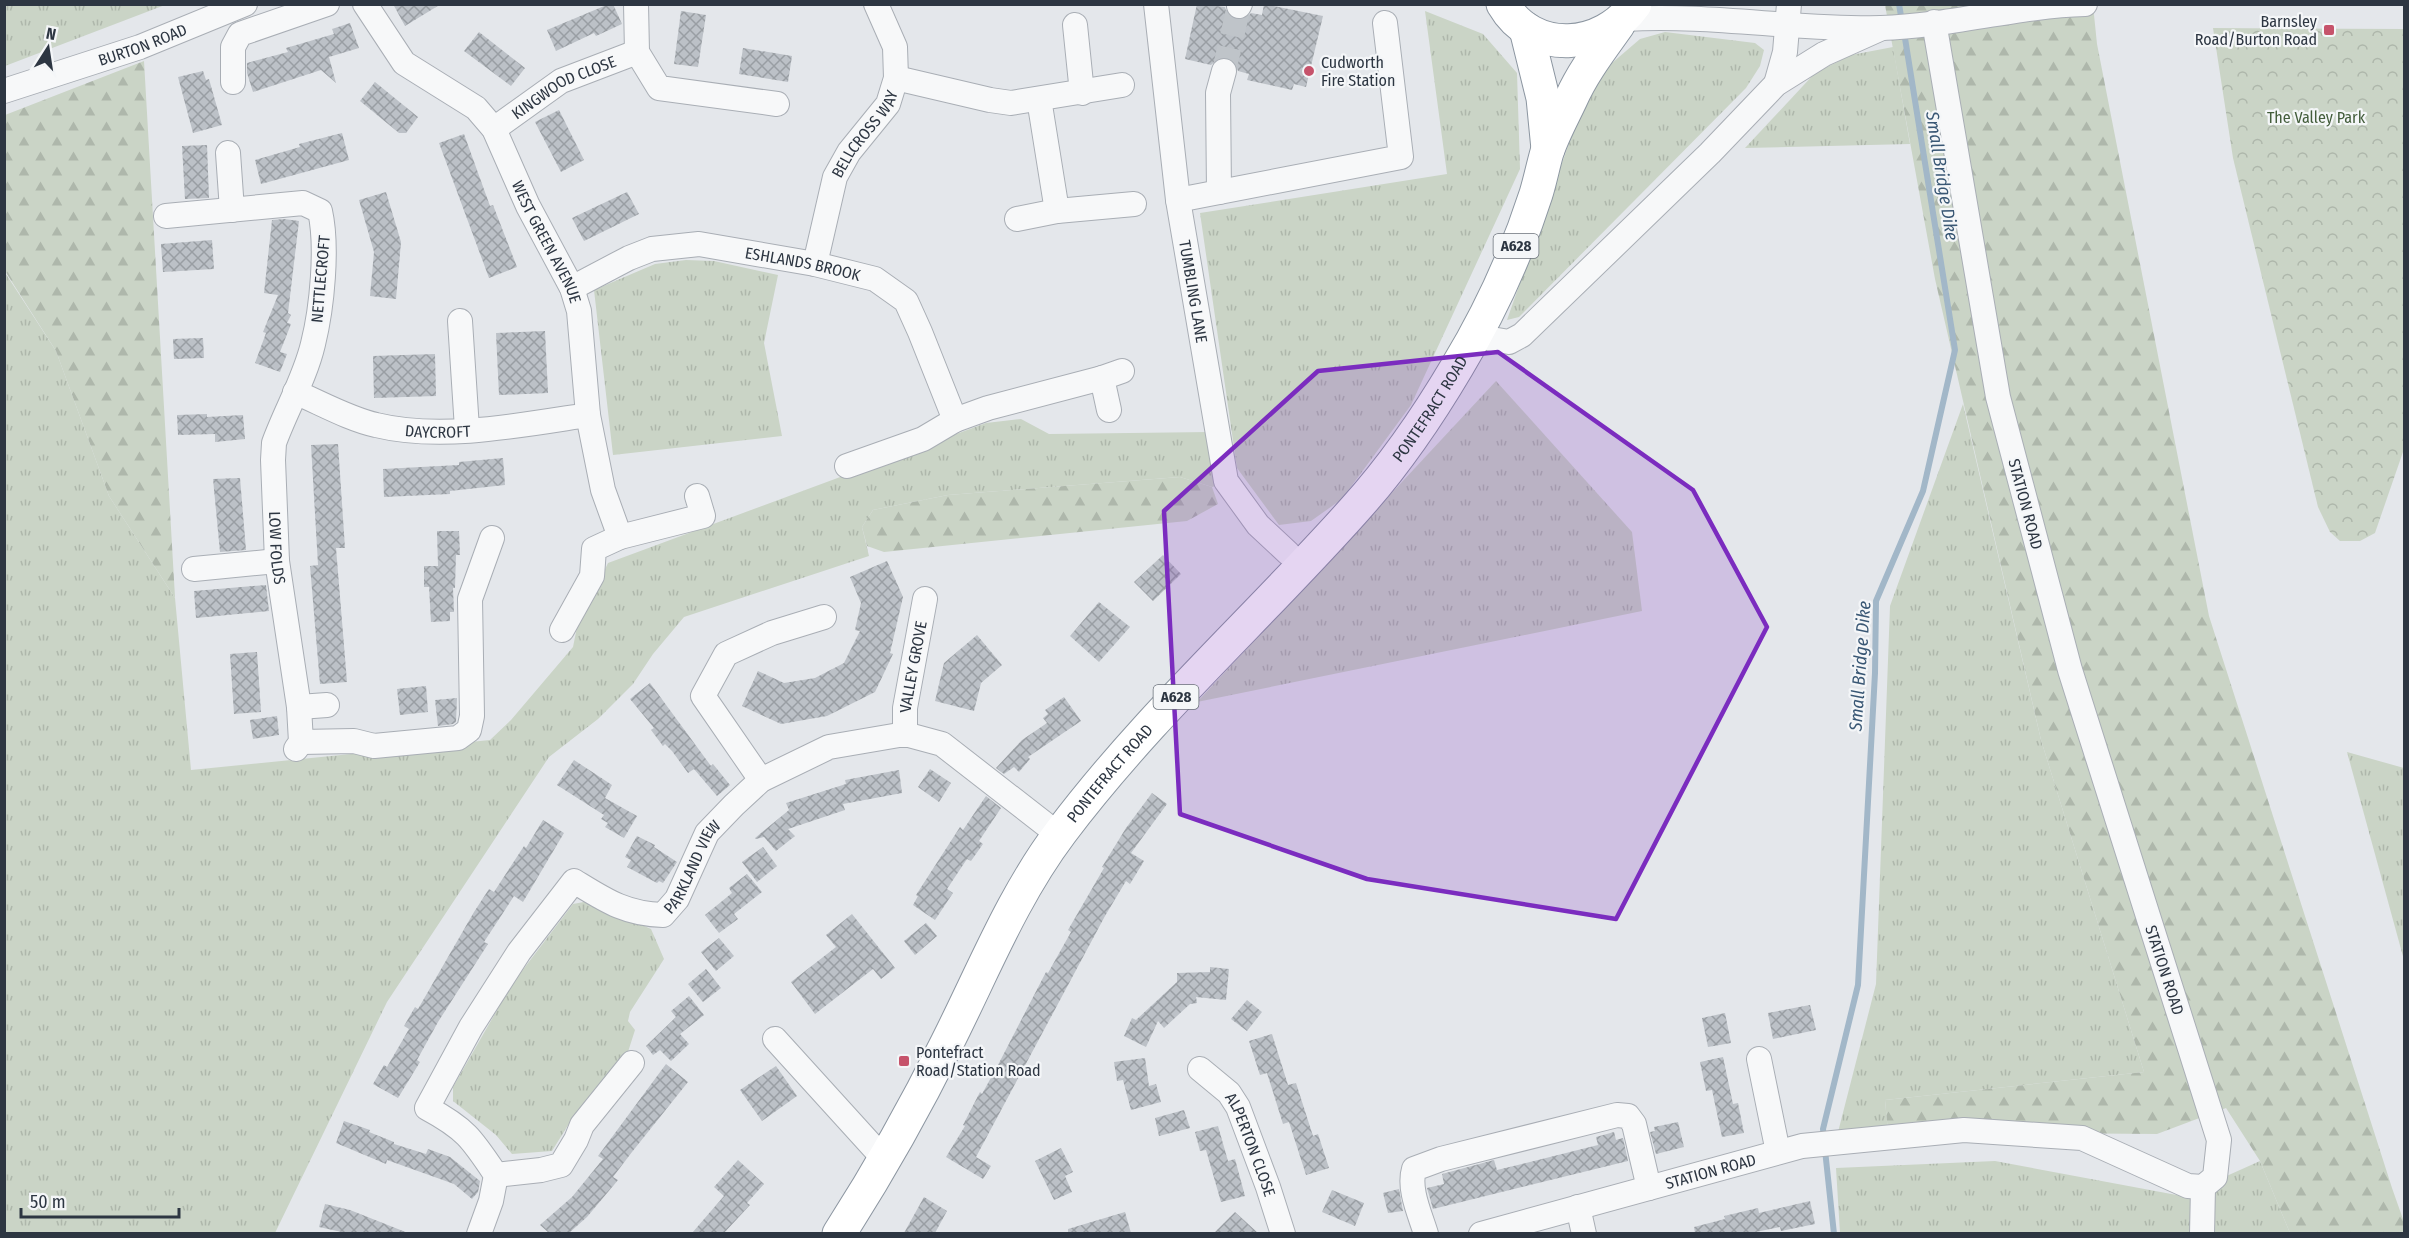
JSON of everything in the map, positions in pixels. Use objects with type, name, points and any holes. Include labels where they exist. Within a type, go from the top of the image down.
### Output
[{"type":"highway","points":[[1507,12],[1544,37],[1564,41],[1592,38],[1626,16]]},
{"type":"highway","name":"PONTEFRACT ROAD","points":[[1507,12],[1543,98],[1548,151]]},
{"type":"highway","name":"PONTEFRACT ROAD","points":[[839,1233],[884,1160],[946,1045],[1001,929],[1028,881],[1059,834],[1125,752],[1204,665],[1302,567],[1357,507],[1399,454],[1457,366],[1474,336],[1518,241],[1536,195],[1548,151],[1586,69],[1626,16]]},
{"type":"street","name":"BURTON ROAD","points":[[4,91],[140,47],[245,4]]},
{"type":"street","points":[[233,82],[233,47],[240,34],[327,4]]},
{"type":"street","name":"WEST GREEN AVENUE","points":[[365,4],[404,63],[476,108],[494,129],[528,206],[572,288],[579,311],[588,415],[603,490],[620,537]]},
{"type":"street","name":"KINGWOOD CLOSE","points":[[636,4],[637,52],[659,88],[777,104]]},
{"type":"street","name":"BELLCROSS WAY","points":[[815,264],[835,177],[849,152],[888,104],[896,78],[895,47],[876,4]]},
{"type":"street","name":"TUMBLING LANE","points":[[1156,4],[1178,200],[1226,481],[1258,525],[1288,554]]},
{"type":"street","name":"PONTEFRACT ROAD","points":[[1688,4],[1725,21]]},
{"type":"street","name":"PONTEFRACT ROAD","points":[[1474,336],[1509,342],[1522,335],[1710,153],[1776,84],[1824,54],[1882,28],[2025,8],[2085,4]]},
{"type":"street","name":"PONTEFRACT ROAD","points":[[1776,84],[1785,52],[1788,15]]},
{"type":"street","name":"PONTEFRACT ROAD","points":[[1626,16],[1725,21],[1788,15],[1853,16],[1882,28]]},
{"type":"street","points":[[1178,200],[1401,157],[1385,23]]},
{"type":"street","name":"STATION ROAD","points":[[1481,1233],[1802,1146],[1964,1130],[2082,1138],[2188,1186],[2203,1187],[2215,1177],[2219,1140],[2070,670],[1998,398],[1926,23]]},
{"type":"street","points":[[1075,25],[1085,92]]},
{"type":"street","name":"KINGWOOD CLOSE","points":[[494,129],[561,81],[637,52]]},
{"type":"street","points":[[896,78],[1011,103],[1122,85]]},
{"type":"street","points":[[1219,192],[1221,82]]},
{"type":"street","points":[[1039,99],[1057,212]]},
{"type":"street","points":[[228,153],[232,210]]},
{"type":"street","name":"NETTLECROFT","points":[[166,216],[303,203],[320,212],[325,233],[319,312],[313,345],[295,392]]},
{"type":"street","points":[[1017,219],[1057,212],[1134,204]]},
{"type":"street","name":"ESHLANDS BROOK","points":[[572,288],[629,258],[652,249],[699,244],[815,264],[876,279],[906,301],[955,420]]},
{"type":"street","points":[[460,321],[467,429]]},
{"type":"street","points":[[847,466],[923,439],[955,420],[988,408],[1112,375],[1109,410]]},
{"type":"street","name":"DAYCROFT","points":[[295,392],[382,427],[420,432],[514,427],[588,415]]},
{"type":"street","name":"LOW FOLDS","points":[[295,392],[274,443],[273,460],[277,561],[299,707],[299,746],[354,741],[374,746],[458,738],[469,730],[472,716],[470,599],[492,538]]},
{"type":"street","points":[[562,630],[592,576],[594,549],[620,537],[703,516],[697,496]]},
{"type":"street","points":[[195,569],[277,561]]},
{"type":"street","name":"VALLEY GROVE","points":[[905,734],[905,708],[925,599]]},
{"type":"street","points":[[761,780],[703,696],[726,654],[772,633],[824,617]]},
{"type":"street","points":[[299,707],[327,705]]},
{"type":"street","name":"PARKLAND VIEW","points":[[496,1175],[471,1138],[453,1122],[427,1108],[471,1027],[519,952],[574,881],[618,908],[643,915],[663,915],[676,899],[707,832],[761,780],[829,747],[905,734],[942,744],[1059,834]]},
{"type":"street","points":[[775,1039],[884,1160]]},
{"type":"street","points":[[1760,1059],[1777,1096],[1778,1152]]},
{"type":"street","points":[[479,1233],[491,1201],[496,1175],[541,1170],[561,1165],[582,1125],[632,1063]]},
{"type":"street","name":"ALPERTON CLOSE","points":[[1200,1069],[1222,1087],[1238,1107],[1283,1233]]},
{"type":"street","points":[[1426,1233],[1413,1190],[1411,1178],[1414,1169],[1441,1159],[1617,1115],[1628,1116],[1634,1124],[1649,1188]]},
{"type":"street","points":[[2202,1233],[2203,1187]]},
{"type":"street","points":[[1578,1207],[1584,1233]]},
{"type":"highlighted area","points":[[1498,352],[1693,490],[1767,627],[1616,919],[1367,879],[1180,814],[1164,511],[1318,371]]},
{"type":"green space","points":[[5,4],[165,4],[165,5],[5,66]]},
{"type":"green space","points":[[1885,5],[2093,5],[2097,44],[2209,616],[2404,1222],[2404,1233],[2290,1233],[2260,1161],[2226,1108],[2157,1134],[1888,1132],[1885,1100],[2144,1072],[2041,740],[1935,279]]},
{"type":"green space","points":[[1425,11],[1483,34],[1517,73],[1520,169],[1411,405],[1342,499],[1311,521],[1279,525],[1237,468],[1200,213],[1447,174]]},
{"type":"green space","name":"The Valley Park","points":[[2213,28],[2404,29],[2404,449],[2375,533],[2360,541],[2340,541],[2330,532],[2318,507],[2233,158]]},
{"type":"green space","points":[[1665,32],[1755,43],[1764,50],[1760,66],[1746,88],[1519,317],[1507,320],[1584,100],[1612,63],[1640,39]]},
{"type":"green space","points":[[1893,47],[1910,144],[1745,148],[1815,73],[1851,55]]},
{"type":"green space","points":[[144,61],[175,598],[109,496],[56,351],[5,271],[5,115]]},
{"type":"green space","points":[[686,260],[714,261],[778,275],[764,343],[782,436],[613,455],[594,290],[655,264]]},
{"type":"green space","points":[[4,271],[56,351],[109,496],[175,598],[191,770],[490,740],[511,720],[573,647],[577,627],[608,563],[986,423],[1021,419],[1049,434],[1209,432],[1223,484],[1212,487],[1180,477],[948,495],[873,510],[862,527],[869,556],[684,617],[653,654],[633,684],[598,719],[549,757],[387,1002],[275,1233],[5,1233]]},
{"type":"green space","points":[[1496,381],[1632,532],[1642,611],[1197,702]]},
{"type":"green space","points":[[1963,404],[2041,740],[2144,1072],[1885,1100],[1888,1132],[1837,1136],[1876,984],[1890,606]]},
{"type":"green space","points":[[1180,477],[1212,487],[1218,504],[1187,521],[884,552],[867,546],[862,527],[873,510],[948,495]]},
{"type":"green space","points":[[2347,752],[2404,768],[2404,960]]},
{"type":"green space","points":[[589,901],[651,929],[664,959],[630,1012],[628,1021],[635,1030],[627,1055],[575,1114],[552,1151],[512,1154],[496,1135],[453,1101],[453,1087],[512,984],[573,904]]},
{"type":"green space","points":[[1995,1161],[2182,1196],[2260,1161],[2290,1233],[1840,1233],[1836,1168]]},
{"type":"building","points":[[393,4],[441,4],[405,26]]},
{"type":"building","points":[[613,4],[622,24],[596,36],[594,33],[556,51],[547,30]]},
{"type":"building","name":"Cudworth Fire Station","points":[[1197,4],[1225,7],[1227,14],[1239,20],[1251,13],[1262,15],[1264,4],[1323,16],[1306,87],[1294,84],[1292,90],[1247,80],[1249,74],[1238,71],[1234,61],[1227,57],[1220,57],[1211,65],[1185,59]]},
{"type":"building","points":[[681,11],[706,15],[698,67],[674,64]]},
{"type":"building","points":[[350,23],[359,48],[329,57],[336,83],[321,70],[253,92],[247,73],[247,63],[288,52],[286,48],[334,34],[332,29]]},
{"type":"building","points":[[479,32],[525,68],[511,86],[464,51]]},
{"type":"building","points":[[743,48],[792,56],[788,82],[739,74]]},
{"type":"building","points":[[203,71],[206,80],[209,79],[222,125],[193,133],[178,77]]},
{"type":"building","points":[[375,82],[418,117],[406,133],[399,133],[360,101]]},
{"type":"building","points":[[559,110],[584,160],[561,172],[535,122]]},
{"type":"building","points":[[342,133],[349,160],[261,184],[255,160],[300,147],[299,144]]},
{"type":"building","points":[[464,134],[490,206],[493,205],[517,267],[489,278],[439,143]]},
{"type":"building","points":[[207,145],[209,198],[185,199],[182,146]]},
{"type":"building","points":[[386,192],[401,242],[396,299],[370,296],[374,252],[359,200]]},
{"type":"building","points":[[627,192],[639,214],[584,241],[572,218]]},
{"type":"building","points":[[272,220],[299,221],[288,313],[291,315],[287,323],[291,324],[280,352],[287,354],[280,372],[255,363],[266,333],[263,332],[278,295],[264,293]]},
{"type":"building","points":[[212,240],[214,269],[163,272],[161,244]]},
{"type":"building","points":[[545,331],[548,393],[499,395],[496,333]]},
{"type":"building","points":[[203,338],[204,358],[174,359],[173,339]]},
{"type":"building","points":[[435,354],[436,396],[374,398],[373,356]]},
{"type":"building","points":[[207,414],[207,417],[243,415],[245,439],[215,442],[215,434],[178,435],[177,415]]},
{"type":"building","points":[[338,444],[345,548],[336,548],[347,682],[320,684],[310,566],[318,565],[311,445]]},
{"type":"building","points":[[503,458],[505,485],[450,491],[450,494],[384,497],[383,469],[459,465],[459,462]]},
{"type":"building","points":[[240,478],[246,550],[220,552],[213,479]]},
{"type":"building","points":[[437,531],[459,531],[460,555],[456,555],[455,588],[453,588],[454,612],[450,612],[450,621],[431,622],[429,587],[424,587],[424,566],[438,566]]},
{"type":"building","points":[[1163,555],[1181,574],[1153,601],[1134,582]]},
{"type":"building","points":[[887,561],[903,597],[890,653],[893,654],[875,692],[827,716],[781,724],[742,706],[758,671],[784,683],[815,678],[844,663],[860,631],[855,630],[861,603],[850,577]]},
{"type":"building","points":[[266,585],[269,611],[196,618],[194,591]]},
{"type":"building","points":[[1099,602],[1130,627],[1099,662],[1070,636]]},
{"type":"building","points":[[977,635],[1002,665],[981,683],[974,711],[935,701],[944,663]]},
{"type":"building","points":[[257,652],[261,712],[234,714],[230,654]]},
{"type":"building","points":[[650,683],[711,766],[713,764],[730,785],[717,796],[694,769],[688,773],[672,751],[665,744],[663,746],[651,730],[654,728],[630,699]]},
{"type":"building","points":[[426,686],[428,712],[400,715],[397,689]]},
{"type":"building","points":[[1064,697],[1081,721],[1028,757],[1030,759],[1019,772],[1014,767],[1004,774],[996,768],[1022,740],[1047,723],[1043,718],[1048,714],[1045,710]]},
{"type":"building","points":[[457,698],[456,722],[438,726],[435,700]]},
{"type":"building","points":[[277,716],[279,735],[253,739],[250,720]]},
{"type":"building","points":[[574,760],[612,785],[605,798],[637,816],[624,838],[605,827],[608,823],[601,819],[604,815],[557,785]]},
{"type":"building","points":[[930,769],[951,783],[939,802],[918,787]]},
{"type":"building","points":[[899,770],[902,793],[843,804],[845,810],[788,829],[795,836],[776,851],[764,837],[755,838],[789,810],[786,803],[846,784],[845,780]]},
{"type":"building","points":[[1152,793],[1167,804],[1131,853],[1144,861],[1130,884],[1126,881],[1105,916],[976,1157],[991,1166],[983,1179],[946,1157],[965,1126],[963,1125],[980,1092],[982,1094],[1046,972],[1048,973],[1071,932],[1068,930],[1104,868],[1102,867],[1126,828]]},
{"type":"building","points":[[986,796],[1001,808],[979,841],[983,844],[971,861],[967,859],[947,889],[953,893],[935,920],[913,905],[918,896],[916,895],[960,827],[963,830]]},
{"type":"building","points":[[543,820],[564,833],[523,902],[514,896],[484,942],[488,944],[438,1022],[417,1060],[420,1062],[398,1098],[373,1084],[384,1065],[387,1067],[409,1029],[404,1026],[415,1007],[418,1009],[474,912],[489,889],[494,892]]},
{"type":"building","points":[[637,836],[655,845],[654,847],[677,862],[663,883],[659,881],[657,883],[627,867],[631,860],[625,857]]},
{"type":"building","points":[[763,847],[777,866],[757,882],[742,862]]},
{"type":"building","points":[[747,874],[762,892],[734,914],[738,919],[719,933],[705,915],[732,893],[729,888]]},
{"type":"building","points":[[852,914],[895,968],[881,979],[873,969],[815,1014],[791,982],[836,947],[826,935]]},
{"type":"building","points":[[926,923],[937,936],[915,955],[904,941]]},
{"type":"building","points":[[719,938],[734,956],[716,971],[701,952]]},
{"type":"building","points":[[1210,967],[1229,969],[1226,1000],[1196,997],[1197,1003],[1190,1004],[1164,1028],[1158,1021],[1146,1047],[1124,1036],[1132,1018],[1136,1020],[1177,982],[1177,973],[1210,972]]},
{"type":"building","points":[[706,969],[721,988],[703,1002],[688,984]]},
{"type":"building","points":[[689,996],[704,1015],[680,1034],[689,1044],[671,1061],[660,1050],[653,1055],[646,1046],[676,1017],[671,1011]]},
{"type":"building","points":[[1247,1000],[1262,1012],[1247,1031],[1231,1019]]},
{"type":"building","points":[[1810,1005],[1816,1030],[1773,1039],[1768,1013]]},
{"type":"building","points":[[1725,1013],[1731,1043],[1708,1047],[1702,1018]]},
{"type":"building","points":[[1272,1034],[1288,1085],[1296,1083],[1313,1136],[1318,1134],[1329,1168],[1306,1175],[1289,1122],[1283,1124],[1267,1073],[1260,1075],[1249,1041]]},
{"type":"building","points":[[1723,1057],[1733,1104],[1738,1103],[1744,1133],[1722,1137],[1712,1090],[1706,1091],[1700,1062]]},
{"type":"building","points":[[1145,1058],[1149,1086],[1156,1084],[1161,1102],[1131,1110],[1123,1080],[1117,1081],[1114,1062]]},
{"type":"building","points":[[666,1064],[688,1082],[613,1177],[618,1180],[587,1217],[569,1233],[549,1233],[540,1225],[572,1197],[603,1159],[598,1156]]},
{"type":"building","points":[[776,1066],[797,1096],[762,1121],[740,1090]]},
{"type":"building","points":[[1184,1110],[1190,1128],[1159,1136],[1155,1118]]},
{"type":"building","points":[[344,1121],[370,1130],[369,1132],[394,1142],[394,1144],[426,1154],[428,1149],[450,1157],[480,1181],[478,1192],[472,1199],[454,1184],[387,1160],[386,1164],[336,1143]]},
{"type":"building","points":[[1678,1122],[1684,1147],[1656,1154],[1650,1132],[1655,1131],[1654,1127]]},
{"type":"building","points":[[1218,1126],[1228,1161],[1235,1159],[1245,1196],[1221,1202],[1206,1150],[1200,1151],[1195,1132]]},
{"type":"building","points":[[1614,1132],[1616,1140],[1623,1138],[1628,1161],[1433,1209],[1427,1188],[1444,1184],[1442,1174],[1494,1160],[1497,1170],[1530,1162],[1598,1145],[1596,1137]]},
{"type":"building","points":[[1061,1148],[1073,1172],[1065,1176],[1072,1192],[1054,1200],[1035,1161]]},
{"type":"building","points":[[738,1160],[764,1184],[747,1203],[750,1205],[724,1233],[692,1233],[724,1196],[714,1187]]},
{"type":"building","points":[[1399,1189],[1403,1211],[1388,1213],[1383,1193]]},
{"type":"building","points":[[1332,1190],[1364,1203],[1355,1226],[1322,1212]]},
{"type":"building","points":[[924,1197],[947,1211],[935,1233],[904,1233]]},
{"type":"building","points":[[1810,1201],[1815,1224],[1781,1231],[1780,1227],[1751,1233],[1695,1233],[1694,1227],[1725,1219],[1724,1216],[1758,1208],[1759,1213]]},
{"type":"building","points":[[325,1204],[350,1210],[408,1233],[346,1233],[319,1227]]},
{"type":"building","points":[[1125,1212],[1131,1233],[1068,1233],[1068,1229]]},
{"type":"building","points":[[1235,1212],[1258,1233],[1214,1233]]},
{"type":"waterway","name":"Small Bridge Dike","points":[[1899,4],[1902,22]]},
{"type":"waterway","name":"Small Bridge Dike","points":[[1824,1139],[1823,1129],[1858,985],[1875,673],[1876,601],[1923,491],[1955,350],[1904,32]]},
{"type":"waterway","name":"Small Bridge Dike","points":[[1825,1150],[1834,1234]]},
{"type":"tunnel","points":[[1224,71],[1239,6]]},
{"type":"place","name":"Barnsley Road/Burton Road","points":[[2329,30]]},
{"type":"place","name":"Cudworth Fire Station","points":[[1309,71]]},
{"type":"place","name":"Pontefract Road/Station Road","points":[[904,1061]]}]
